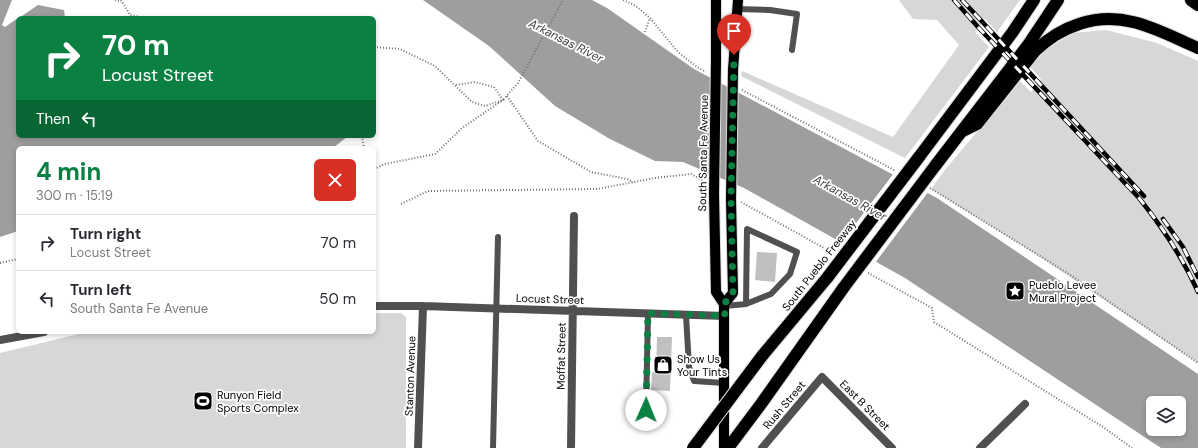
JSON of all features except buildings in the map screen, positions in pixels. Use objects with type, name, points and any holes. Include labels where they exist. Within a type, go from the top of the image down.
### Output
[{"type":"highway","name":"South Pueblo Freeway","points":[[693,448],[762,356],[827,278],[1012,33],[1034,0]]},
{"type":"highway","points":[[728,448],[844,287],[1028,45],[1058,0]]},
{"type":"highway","points":[[1191,0],[1198,5]]},
{"type":"highway","points":[[961,132],[977,124],[1035,51],[1053,36],[1075,25],[1098,20],[1121,20],[1132,22],[1143,25],[1198,48]]},
{"type":"main road","name":"South Santa Fe Avenue","points":[[716,0],[713,190],[716,292],[724,305],[725,316],[724,448]]},
{"type":"main road","points":[[724,305],[733,293],[735,200],[733,70],[737,4]]},
{"type":"street","name":"Moffat Street","points":[[570,448],[574,216]]},
{"type":"street","name":"Locust Street","points":[[376,306],[496,308],[725,316]]},
{"type":"street","name":"Stanton Avenue","points":[[418,448],[423,306]]},
{"type":"street","points":[[0,340],[33,334]]},
{"type":"street","name":"Rush Street","points":[[762,448],[822,377]]},
{"type":"street","name":"East B Street","points":[[822,377],[892,448]]},
{"type":"street","points":[[980,448],[1025,404]]},
{"type":"lane","points":[[737,4],[797,14],[792,50]]},
{"type":"lane","points":[[724,305],[746,304],[771,294],[790,274],[797,252],[747,229],[746,304]]},
{"type":"lane","points":[[493,448],[498,237]]},
{"type":"lane","points":[[646,410],[648,313]]},
{"type":"lane","points":[[686,315],[689,367],[694,381],[724,382]]},
{"type":"path","points":[[115,0],[121,1],[130,15],[135,16]]},
{"type":"path","points":[[376,168],[384,164],[435,154],[462,128],[502,100],[518,83],[563,0]]},
{"type":"path","points":[[623,0],[636,6],[650,18],[645,32]]},
{"type":"path","points":[[376,47],[400,49],[434,66],[472,102],[485,106],[502,100]]},
{"type":"path","points":[[455,85],[475,82],[494,87],[502,100]]},
{"type":"path","points":[[506,96],[538,140],[591,172],[626,179],[633,182]]},
{"type":"path","points":[[401,204],[428,191],[597,189],[655,178],[691,174],[713,190]]},
{"type":"path","points":[[735,200],[835,255]]},
{"type":"path","points":[[0,263],[16,259]]},
{"type":"path","points":[[863,270],[932,308],[934,322],[1103,427],[1132,448]]},
{"type":"shaded area","points":[[899,0],[1020,0],[997,32],[985,19],[975,32],[989,47],[905,158],[741,76],[742,71],[893,137],[959,45],[937,20],[913,19]]},
{"type":"shaded area","points":[[1106,30],[1157,43],[1198,61],[1198,363],[1034,253],[931,189],[944,171],[1020,81],[1031,92],[1041,79],[1030,67],[1047,49],[1073,33]]},
{"type":"shaded area","name":"Runyon Field Sports Complex","points":[[376,313],[401,313],[406,317],[406,448],[0,448],[0,353],[79,334],[376,334]]},
{"type":"water","points":[[0,0],[12,0],[2,25],[5,27],[16,19],[16,138],[346,138],[336,146],[16,146],[16,232],[0,237]]},
{"type":"water","name":"Arkansas River","points":[[423,0],[592,0],[607,8],[694,69],[937,198],[1198,374],[1198,448],[1161,448],[905,278],[744,188],[683,162],[655,161],[610,139],[555,106],[489,46]]},
{"type":"water","points":[[38,5],[64,10],[65,16],[22,16]]},
{"type":"pier","points":[[894,173],[929,191],[875,263],[840,244]]},
{"type":"railway","points":[[954,0],[1139,198],[1172,243],[1198,292]]},
{"type":"railway","points":[[962,0],[1144,196]]},
{"type":"railway","points":[[1163,219],[1183,247],[1198,277]]},
{"type":"place","name":"Pueblo Levee Mural Project","points":[[1015,291]]},
{"type":"place","name":"Show Us Your Tints","points":[[663,365]]},
{"type":"place","name":"Runyon Field Sports Complex","points":[[203,401]]},
{"type":"route","points":[[646,410],[648,313],[725,316],[724,304],[733,293],[731,199],[734,55]]}]
